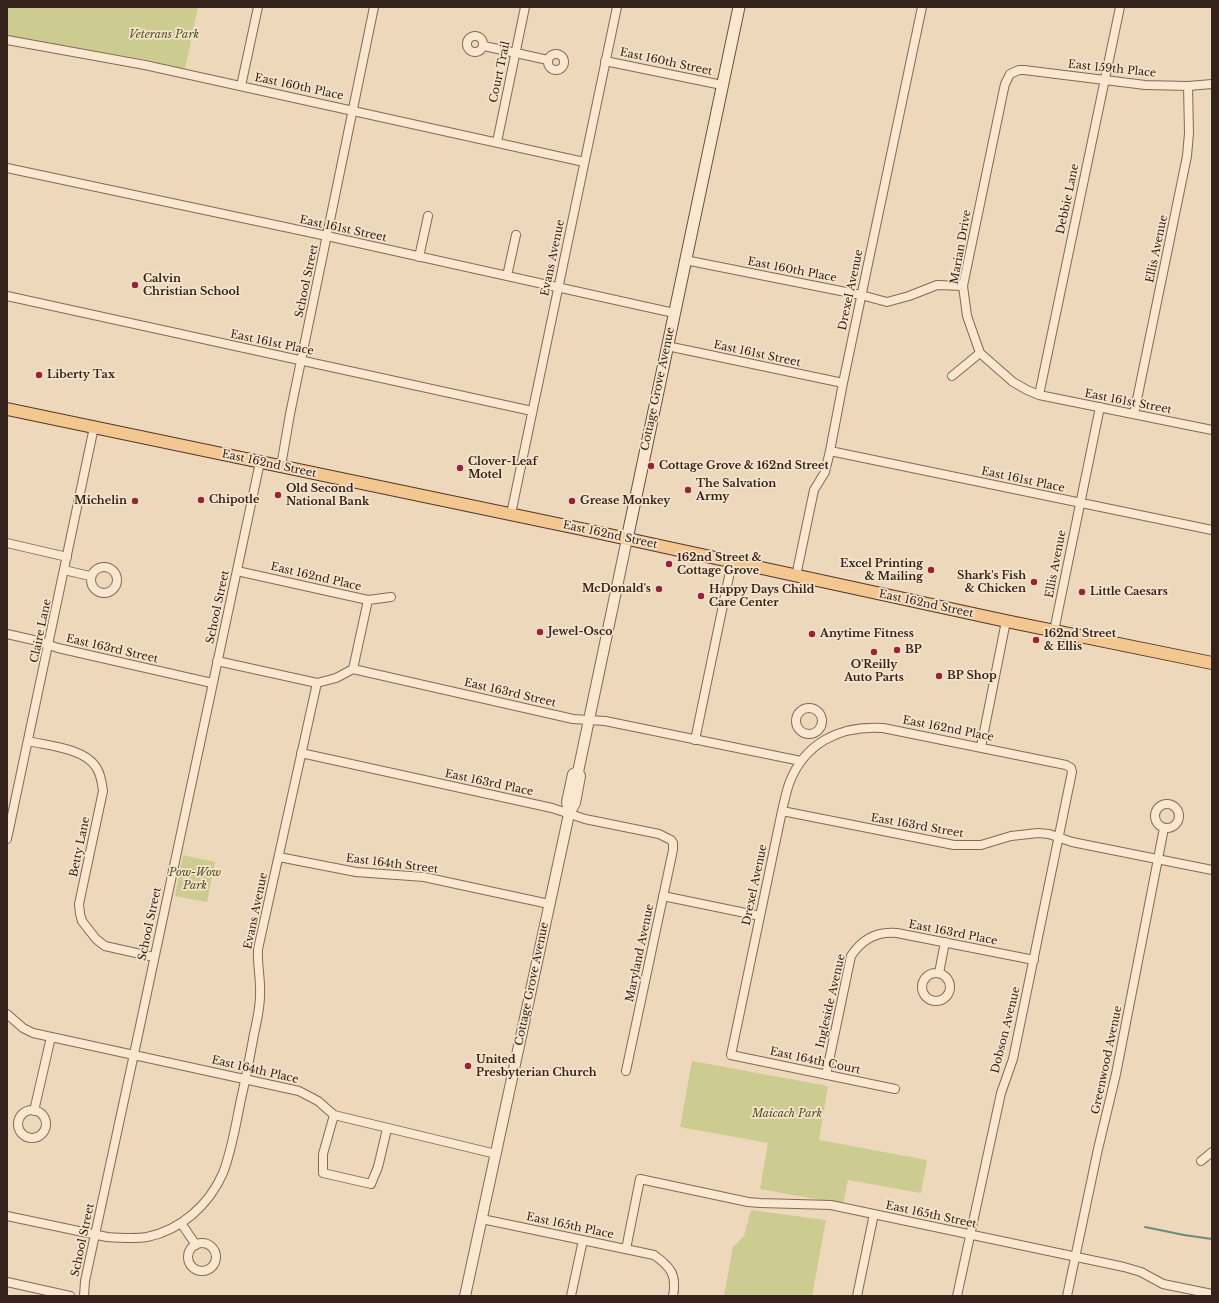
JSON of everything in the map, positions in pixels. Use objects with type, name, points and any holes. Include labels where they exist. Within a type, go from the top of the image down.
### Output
[{"type":"main road","name":"Cottage Grove Avenue","points":[[626,539],[739,7]]},
{"type":"main road","name":"East 162nd Street","points":[[7,409],[511,514],[1006,621],[1212,663]]},
{"type":"street","points":[[241,86],[258,7]]},
{"type":"street","name":"School Street","points":[[281,466],[290,414],[374,7]]},
{"type":"street","name":"Court Trail","points":[[497,142],[525,7]]},
{"type":"street","name":"Evans Avenue","points":[[511,514],[616,7]]},
{"type":"street","name":"Drexel Avenue","points":[[796,576],[814,490],[825,472],[830,451],[922,7]]},
{"type":"street","name":"Debbie Lane","points":[[1039,395],[1120,7]]},
{"type":"street","name":"East 160th Place","points":[[7,40],[145,65],[584,162]]},
{"type":"street","points":[[484,46],[548,60]]},
{"type":"street","name":"East 160th Street","points":[[605,61],[722,85]]},
{"type":"street","name":"East 159th Place","points":[[1010,74],[1019,70],[1024,70],[1145,85],[1188,86],[1212,84]]},
{"type":"street","name":"Marian Drive","points":[[1010,74],[1003,93],[963,286],[966,316],[980,353],[1013,382],[1039,395]]},
{"type":"street","name":"Ellis Avenue","points":[[1134,414],[1188,156],[1188,86]]},
{"type":"street","name":"East 161st Street","points":[[7,168],[327,236],[674,313]]},
{"type":"street","points":[[420,257],[428,216]]},
{"type":"street","points":[[507,276],[516,235]]},
{"type":"street","name":"East 160th Place","points":[[686,260],[862,295],[887,302],[909,296],[937,285],[963,286]]},
{"type":"street","name":"East 161st Place","points":[[7,296],[532,411]]},
{"type":"street","name":"East 161st Street","points":[[667,346],[843,383]]},
{"type":"street","points":[[952,376],[980,353]]},
{"type":"street","name":"East 161st Street","points":[[1039,395],[1212,430]]},
{"type":"street","name":"Ellis Avenue","points":[[1054,631],[1100,407]]},
{"type":"street","name":"Claire Lane","points":[[7,839],[94,427]]},
{"type":"street","name":"East 161st Place","points":[[830,451],[1212,530]]},
{"type":"street","name":"School Street","points":[[84,1296],[85,1281],[260,462]]},
{"type":"street","name":"Cottage Grove Avenue","points":[[465,1296],[569,814],[575,803],[580,776],[578,772],[626,539]]},
{"type":"street","points":[[7,543],[67,557]]},
{"type":"street","points":[[695,740],[732,562]]},
{"type":"street","points":[[64,570],[90,576]]},
{"type":"street","name":"East 162nd Place","points":[[237,571],[368,600],[391,597]]},
{"type":"street","points":[[217,661],[317,683],[336,678],[353,669],[368,600]]},
{"type":"street","points":[[980,747],[1006,621]]},
{"type":"street","name":"East 163rd Street","points":[[7,634],[212,683]]},
{"type":"street","name":"East 163rd Street","points":[[353,669],[573,718],[605,722],[801,761]]},
{"type":"street","name":"Evans Avenue","points":[[7,1216],[95,1235],[119,1238],[146,1237],[171,1228],[181,1222],[199,1208],[215,1189],[227,1158],[246,1079],[260,995],[257,959],[258,949],[317,683]]},
{"type":"street","name":"East 162nd Place","points":[[822,741],[832,735],[843,732],[869,727],[883,728],[1059,763],[1071,768]]},
{"type":"street","points":[[816,732],[822,741]]},
{"type":"street","name":"Betty Lane","points":[[28,741],[77,752],[86,757],[96,767],[103,791],[79,904],[82,921],[96,939],[105,946],[154,957]]},
{"type":"street","name":"Drexel Avenue","points":[[731,1055],[789,784],[807,753],[822,741]]},
{"type":"street","name":"East 163rd Place","points":[[301,753],[552,808],[585,818],[659,834],[671,840]]},
{"type":"street","name":"Dobson Avenue","points":[[958,1296],[1001,1093],[1013,1059],[1071,778],[1071,768]]},
{"type":"street","name":"East 163rd Street","points":[[782,811],[954,845],[981,845],[1024,833],[1049,834],[1072,842],[1212,870]]},
{"type":"street","name":"Greenwood Avenue","points":[[1067,1296],[1116,1074],[1164,828]]},
{"type":"street","name":"Maryland Avenue","points":[[626,1071],[673,850],[673,843],[671,840]]},
{"type":"street","name":"East 164th Street","points":[[279,857],[356,872],[424,877],[549,904]]},
{"type":"street","points":[[663,896],[760,916]]},
{"type":"street","name":"East 163rd Place","points":[[868,939],[879,933],[897,933],[1034,960]]},
{"type":"street","name":"Ingleside Avenue","points":[[826,1075],[851,956],[861,943],[868,939]]},
{"type":"street","points":[[939,973],[945,942]]},
{"type":"street","name":"East 164th Place","points":[[7,1014],[26,1030],[33,1033],[299,1091],[318,1101],[334,1115],[387,1129],[496,1154]]},
{"type":"street","points":[[34,1111],[51,1037]]},
{"type":"street","name":"East 164th Court","points":[[731,1055],[895,1089]]},
{"type":"street","points":[[334,1115],[323,1154],[323,1173],[371,1184],[378,1167],[387,1129]]},
{"type":"street","points":[[1201,1161],[1212,1152]]},
{"type":"street","name":"East 165th Street","points":[[626,1249],[640,1179],[748,1202],[831,1205],[1132,1269],[1163,1284],[1212,1294]]},
{"type":"street","points":[[857,1296],[874,1214]]},
{"type":"street","name":"East 165th Place","points":[[482,1219],[654,1256],[667,1264],[674,1276],[672,1296]]},
{"type":"street","points":[[181,1222],[196,1245]]},
{"type":"street","points":[[572,1296],[583,1240]]},
{"type":"street","points":[[7,1282],[70,1296]]},
{"type":"green space","name":"Veterans Park","points":[[7,7],[198,7],[185,69],[143,59],[7,36]]},
{"type":"green space","name":"Pow-Wow Park","points":[[183,855],[215,862],[207,902],[175,896]]},
{"type":"green space","name":"Maicach Park","points":[[692,1061],[828,1086],[819,1140],[927,1160],[921,1193],[848,1180],[843,1204],[760,1189],[768,1143],[680,1127]]},
{"type":"green space","points":[[751,1210],[826,1220],[812,1296],[724,1296],[733,1247],[744,1236]]},
{"type":"waterway","points":[[1145,1227],[1212,1239]]},
{"type":"place","name":"Calvin Christian School","points":[[135,285]]},
{"type":"place","name":"Liberty Tax","points":[[39,375]]},
{"type":"place","name":"Cottage Grove & 162nd Street","points":[[651,466]]},
{"type":"place","name":"Clover-Leaf Motel","points":[[460,468]]},
{"type":"place","name":"The Salvation Army","points":[[688,490]]},
{"type":"place","name":"Old Second National Bank","points":[[278,495]]},
{"type":"place","name":"Chipotle","points":[[201,500]]},
{"type":"place","name":"Michelin","points":[[135,501]]},
{"type":"place","name":"Grease Monkey","points":[[572,501]]},
{"type":"place","name":"162nd Street & Cottage Grove","points":[[669,564]]},
{"type":"place","name":"Excel Printing & Mailing","points":[[931,570]]},
{"type":"place","name":"Shark's Fish & Chicken","points":[[1034,582]]},
{"type":"place","name":"McDonald's","points":[[659,589]]},
{"type":"place","name":"Little Caesars","points":[[1082,592]]},
{"type":"place","name":"Happy Days Child Care Center","points":[[701,596]]},
{"type":"place","name":"Jewel-Osco","points":[[540,632]]},
{"type":"place","name":"Anytime Fitness","points":[[812,634]]},
{"type":"place","name":"162nd Street & Ellis","points":[[1036,640]]},
{"type":"place","name":"BP","points":[[897,650]]},
{"type":"place","name":"O'Reilly Auto Parts","points":[[874,652]]},
{"type":"place","name":"BP Shop","points":[[939,676]]},
{"type":"place","name":"United Presbyterian Church","points":[[468,1066]]}]
